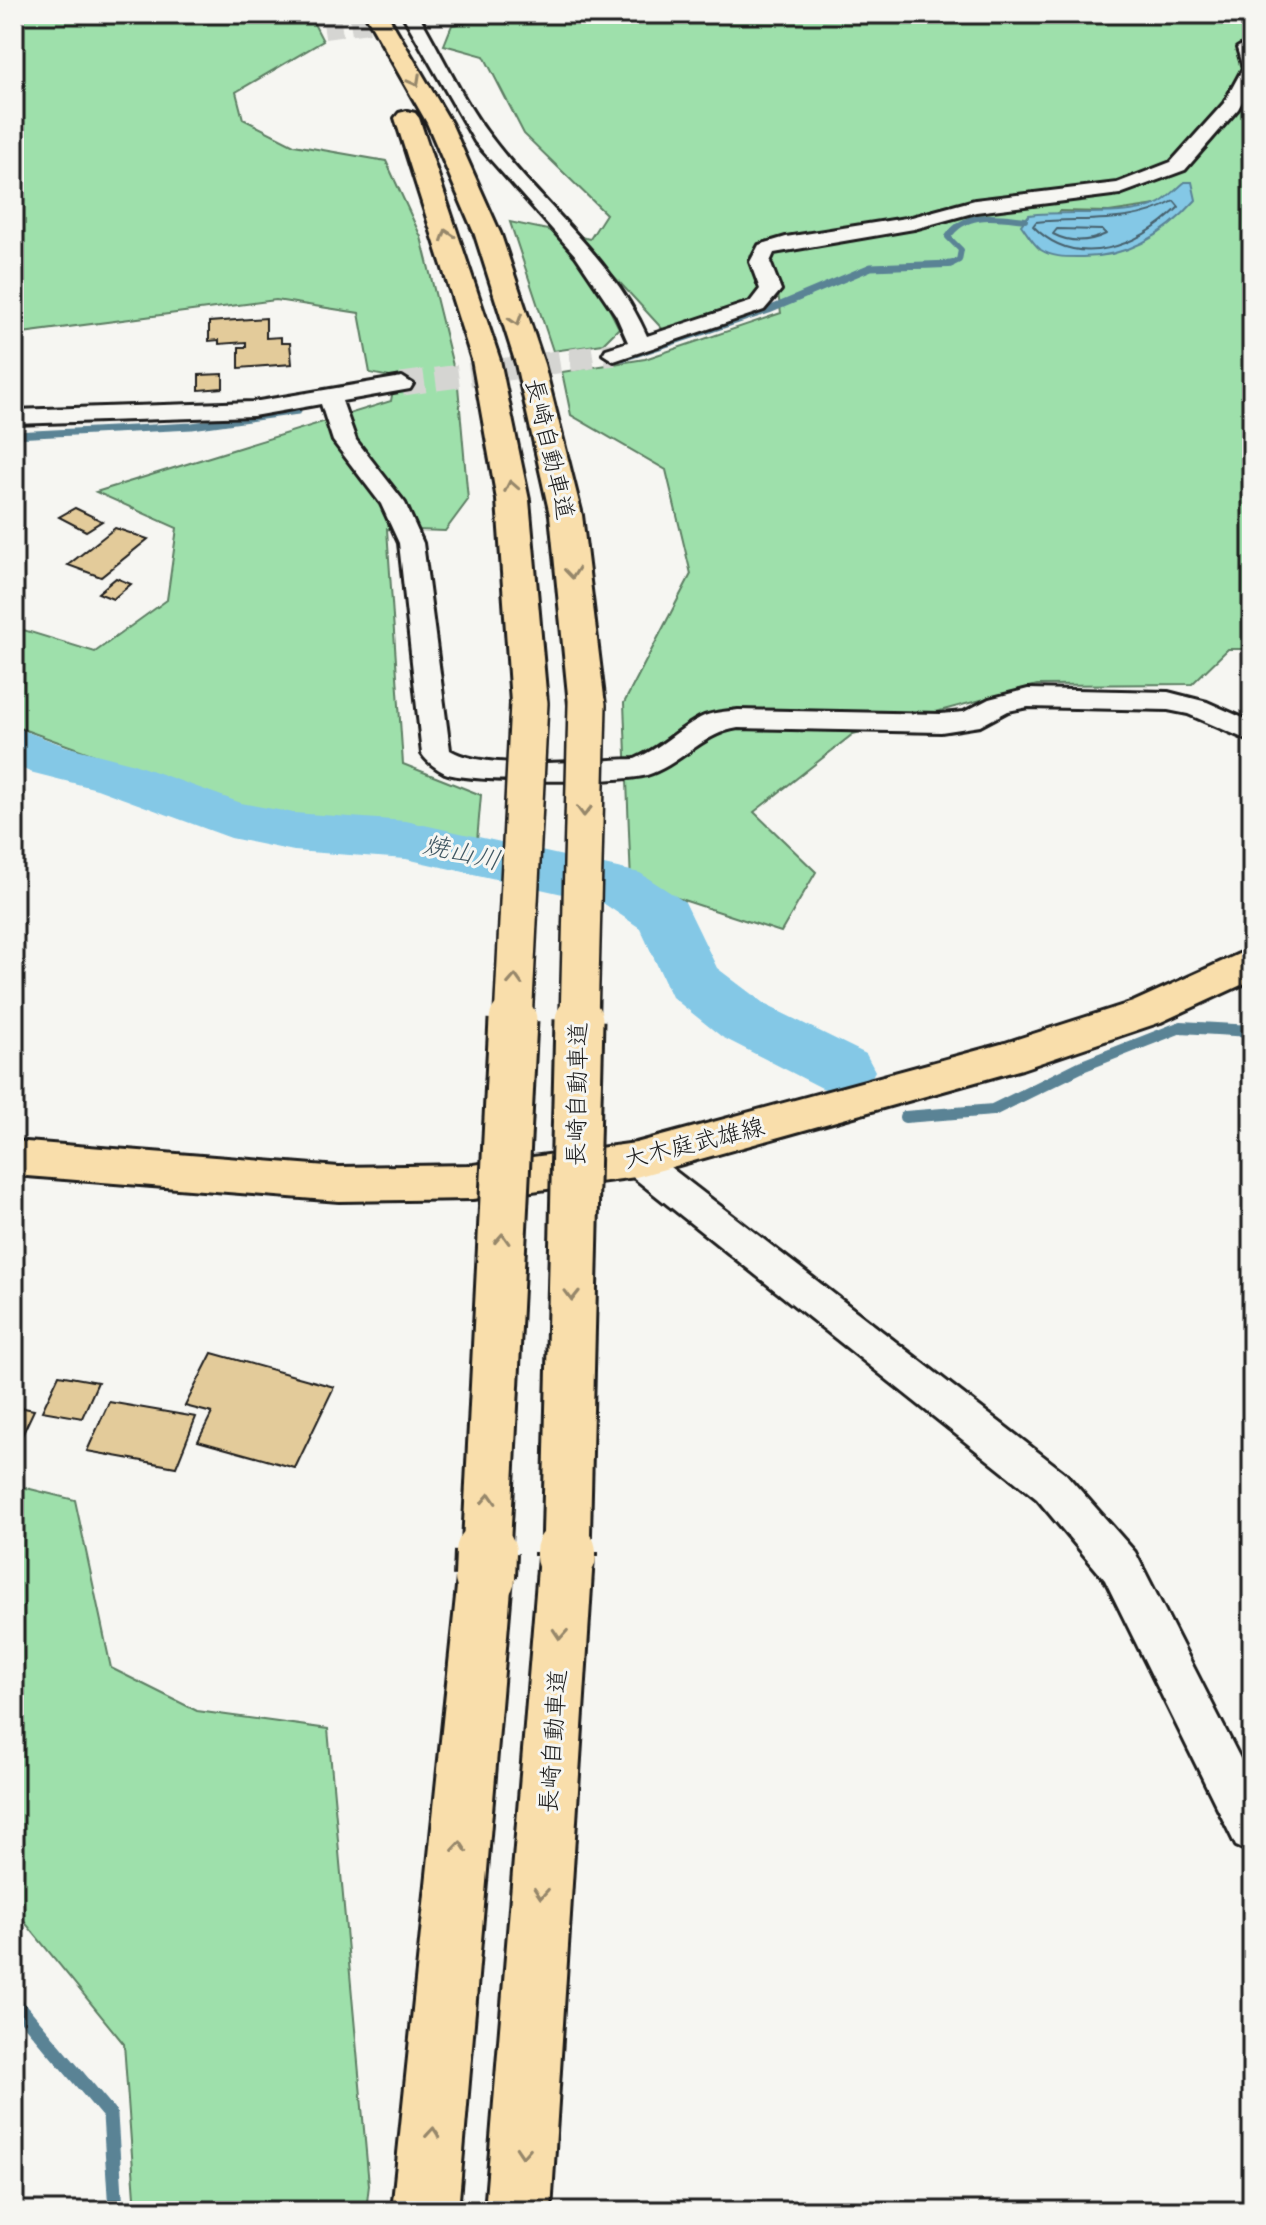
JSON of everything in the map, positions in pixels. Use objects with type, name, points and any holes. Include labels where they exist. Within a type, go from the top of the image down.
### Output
[{"type":"highway","name":"長崎自動車道","points":[[347,14],[370,44],[414,130],[486,360],[513,500],[529,703],[485,1577],[425,2211]]},
{"type":"highway","name":"長崎自動車道","points":[[399,17],[439,123],[488,235],[530,364],[566,515],[587,705],[566,1556],[518,2211]]},
{"type":"main road","name":"大木庭武雄線","points":[[14,1158],[339,1184],[473,1182],[636,1160],[1008,1058],[1147,1012],[1252,962]]},
{"type":"street","points":[[399,17],[436,65],[484,142],[583,252],[627,315],[640,346]]},
{"type":"street","points":[[614,354],[757,306],[771,290],[760,262],[766,249],[786,243],[914,223],[975,206],[1120,188],[1178,166],[1232,105],[1252,68],[1245,48],[1252,44]]},
{"type":"street","points":[[14,417],[253,409],[402,384]]},
{"type":"street","points":[[329,395],[345,441],[393,503],[411,543],[436,754],[455,766],[488,771],[638,768],[664,758],[711,723],[738,719],[941,723],[970,720],[999,705],[1028,698],[1168,701],[1197,708],[1252,733]]},
{"type":"street","points":[[636,1160],[1051,1486],[1120,1566],[1252,1830]]},
{"type":"green space","points":[[14,14],[309,14],[323,41],[236,92],[243,119],[294,145],[386,161],[421,237],[458,386],[468,500],[445,531],[387,529],[403,764],[481,795],[477,841],[278,821],[14,726],[14,627],[95,652],[167,600],[177,528],[96,492],[391,401],[395,378],[370,373],[359,313],[276,300],[14,334]]},
{"type":"green space","points":[[503,14],[1252,14],[1252,649],[1228,649],[1192,684],[1037,685],[853,734],[754,812],[816,872],[781,932],[631,883],[624,703],[691,574],[666,470],[571,415],[562,372],[645,359],[781,313],[774,268],[751,257],[763,290],[750,303],[667,334],[612,274],[592,275],[619,328],[603,344],[553,351],[510,222],[590,239],[606,214],[524,134],[484,56],[444,45],[452,25],[503,17]],"holes":[[[1156,205],[1040,249],[1059,211],[1109,212]]]},
{"type":"green space","points":[[14,1485],[75,1500],[111,1668],[197,1711],[328,1729],[369,2185],[366,2211],[136,2211],[124,2044],[14,1909]]},
{"type":"water","points":[[1185,182],[1192,182],[1196,200],[1184,213],[1143,243],[1112,254],[1063,257],[1049,254],[1038,248],[1021,225],[1029,215],[1142,209],[1163,201]]},
{"type":"building","points":[[266,318],[266,338],[281,337],[281,343],[290,343],[292,364],[239,368],[239,347],[246,347],[246,342],[219,344],[219,340],[209,341],[209,322]]},
{"type":"building","points":[[223,374],[223,388],[199,390],[199,375]]},
{"type":"building","points":[[75,508],[102,521],[86,531],[59,517]]},
{"type":"building","points":[[115,528],[148,539],[101,577],[68,565]]},
{"type":"building","points":[[116,578],[131,584],[113,599],[98,593]]},
{"type":"building","points":[[212,1353],[334,1387],[295,1468],[198,1441],[212,1413],[185,1406]]},
{"type":"building","points":[[59,1375],[98,1382],[82,1418],[42,1411]]},
{"type":"building","points":[[109,1402],[196,1417],[176,1467],[87,1451]]},
{"type":"building","points":[[14,1406],[34,1410],[17,1446],[14,1445]]},
{"type":"waterway","points":[[951,264],[959,260],[961,250],[948,237],[955,228],[983,217],[1025,220]]},
{"type":"waterway","points":[[623,358],[769,310],[871,267],[951,264]]},
{"type":"waterway","points":[[911,266],[951,264]]},
{"type":"waterway","points":[[14,435],[192,426],[298,411]]},
{"type":"waterway","name":"焼山川","points":[[14,744],[49,760],[112,775],[231,820],[294,832],[406,840],[620,887],[664,916],[693,982],[744,1021],[844,1071]]},
{"type":"waterway","points":[[905,1117],[993,1110],[1082,1066],[1181,1027],[1252,1031]]},
{"type":"waterway","points":[[14,2002],[110,2115],[116,2211]]},
{"type":"tunnel","points":[[324,30],[398,20]]},
{"type":"tunnel","points":[[402,384],[614,354]]}]
